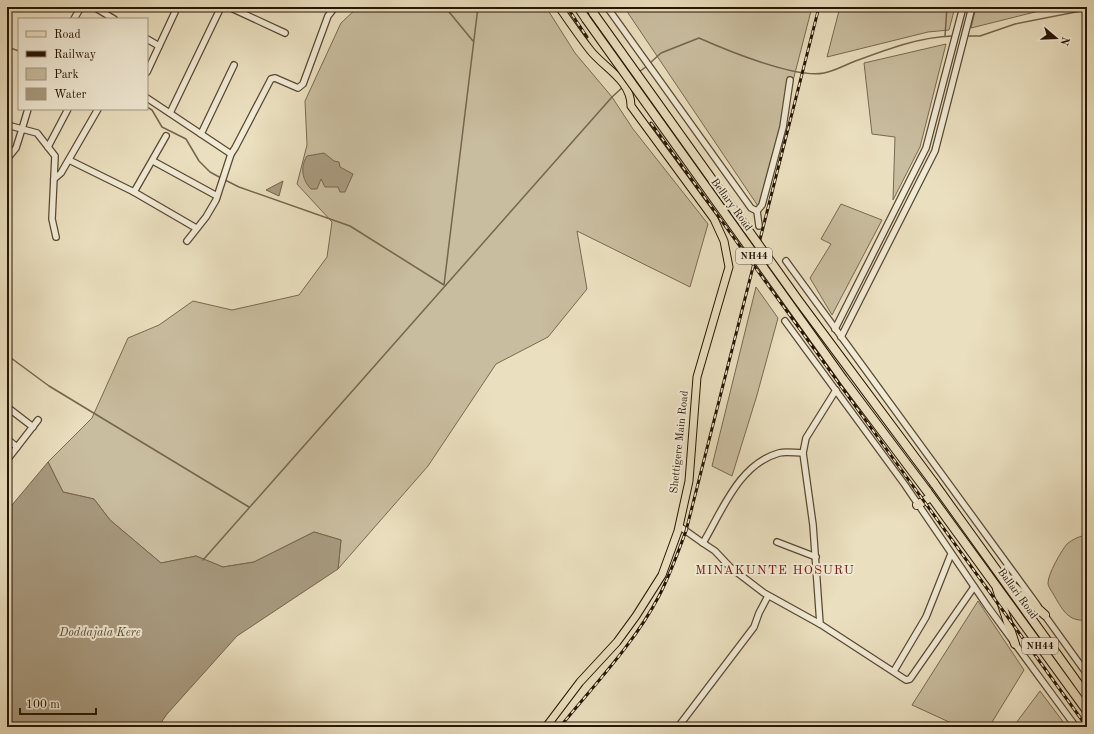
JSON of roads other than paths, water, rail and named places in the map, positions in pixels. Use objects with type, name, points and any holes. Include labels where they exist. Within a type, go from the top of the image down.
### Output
[{"type":"highway","name":"Bellary Road","points":[[578,7],[843,379],[929,494]]},
{"type":"highway","name":"Bellary Road","points":[[592,10],[798,300],[934,483]]},
{"type":"highway","name":"Ballari Road","points":[[934,483],[1087,696]]},
{"type":"highway","name":"Ballari Road","points":[[929,494],[994,581],[1087,711]]},
{"type":"highway","points":[[917,505],[929,494]]},
{"type":"highway","points":[[999,573],[1045,615]]},
{"type":"highway","points":[[994,581],[1015,644]]},
{"type":"main road","name":"Shettigere Main Road","points":[[546,727],[580,682],[617,642],[636,616],[662,575],[680,526],[689,481],[697,377],[729,266],[724,241],[714,219],[632,106],[631,99],[626,88],[616,74],[591,52],[559,7]]},
{"type":"street","points":[[75,18],[81,7]]},
{"type":"street","points":[[94,7],[112,18]]},
{"type":"street","points":[[148,68],[175,12],[173,7]]},
{"type":"street","points":[[170,113],[221,7]]},
{"type":"street","points":[[229,7],[285,33]]},
{"type":"street","points":[[187,241],[206,217],[217,196],[231,154],[271,79],[275,78],[298,88],[303,84],[328,16],[335,7]]},
{"type":"street","points":[[607,7],[751,208],[757,211]]},
{"type":"street","points":[[835,329],[926,148],[963,7]]},
{"type":"street","points":[[842,337],[935,151],[972,7]]},
{"type":"street","points":[[148,40],[159,46]]},
{"type":"street","points":[[201,134],[234,65]]},
{"type":"street","points":[[759,226],[757,211],[762,205],[783,127],[790,80]]},
{"type":"street","points":[[148,99],[231,154]]},
{"type":"street","points":[[7,159],[16,148],[28,110]]},
{"type":"street","points":[[48,147],[67,110]]},
{"type":"street","points":[[54,179],[61,174],[97,110]]},
{"type":"street","points":[[7,125],[37,133],[55,156],[52,219],[56,236]]},
{"type":"street","points":[[134,192],[153,162],[166,136]]},
{"type":"street","points":[[69,160],[134,192],[196,228]]},
{"type":"street","points":[[153,162],[217,196]]},
{"type":"street","points":[[786,260],[1087,674]]},
{"type":"street","points":[[785,321],[836,390],[974,587],[1076,727]]},
{"type":"street","points":[[820,624],[816,557],[803,453],[806,438],[836,390]]},
{"type":"street","points":[[7,407],[33,426]]},
{"type":"street","points":[[7,460],[38,420]]},
{"type":"street","points":[[7,439],[17,447]]},
{"type":"street","points":[[703,543],[735,489],[747,472],[756,465],[780,453],[803,453]]},
{"type":"street","points":[[680,526],[715,551],[730,567],[768,596],[820,624],[906,680],[910,679],[974,587]]},
{"type":"street","points":[[776,542],[816,557]]},
{"type":"street","points":[[894,671],[926,617],[951,554]]},
{"type":"street","points":[[678,727],[754,627],[759,613],[768,596]]},
{"type":"water","points":[[324,153],[334,161],[339,162],[340,167],[353,174],[345,192],[340,192],[338,187],[325,187],[321,179],[317,189],[311,189],[306,182],[303,173],[303,165],[307,156]]},
{"type":"water","points":[[283,181],[279,196],[266,190]]},
{"type":"water","name":"Doddajala Kere","points":[[48,462],[63,492],[94,499],[110,520],[161,563],[196,556],[223,567],[254,562],[314,532],[341,540],[338,569],[237,636],[167,714],[158,727],[7,727],[7,511]]},
{"type":"waterway","points":[[445,7],[473,41]]},
{"type":"waterway","points":[[225,180],[239,187],[350,226],[444,285],[478,7]]},
{"type":"waterway","points":[[945,36],[947,7]]},
{"type":"waterway","points":[[966,36],[980,36],[1015,24],[1081,11],[1083,7]]},
{"type":"waterway","points":[[650,63],[661,53],[699,38],[743,56],[779,68],[812,74],[824,73],[902,45],[927,39],[953,36]]},
{"type":"waterway","points":[[7,47],[18,51]]},
{"type":"waterway","points":[[639,72],[647,66]]},
{"type":"waterway","points":[[203,560],[612,97],[623,87]]},
{"type":"waterway","points":[[148,108],[152,110],[162,127],[186,139],[199,161],[210,172],[221,178]]},
{"type":"waterway","points":[[7,355],[49,386],[249,507]]},
{"type":"railway","points":[[567,7],[587,37]]},
{"type":"railway","points":[[560,727],[613,664],[649,614],[667,580],[686,531],[819,7]]},
{"type":"railway","points":[[651,123],[1087,727]]},
{"type":"district","name":"MINAKUNTE HOSURU","points":[[775,570]]}]
